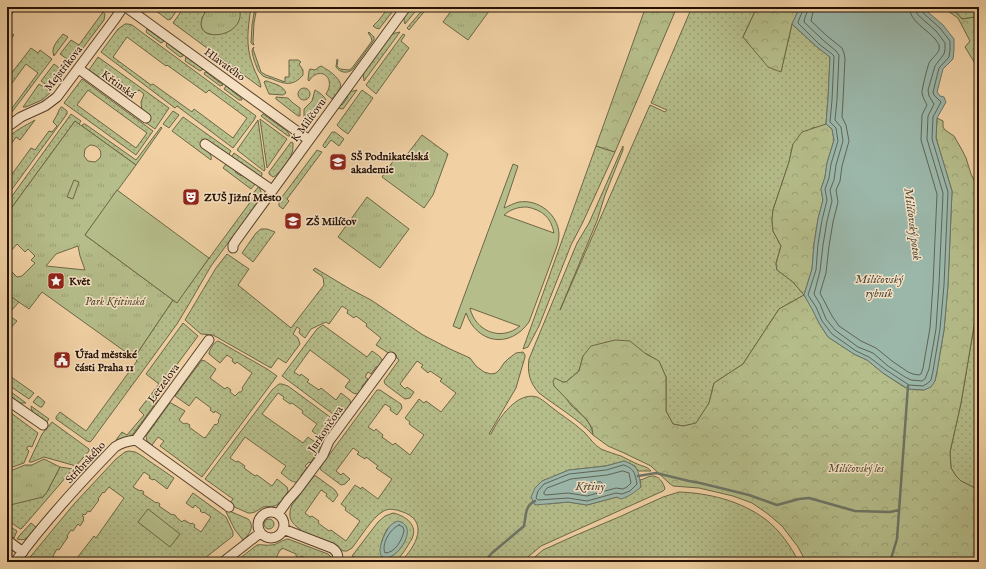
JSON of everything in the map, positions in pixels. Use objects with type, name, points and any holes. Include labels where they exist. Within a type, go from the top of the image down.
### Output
[{"type":"street","points":[[7,12],[10,7]]},
{"type":"street","name":"Mejstříkova","points":[[7,127],[21,117],[45,106],[54,100],[79,69],[123,7]]},
{"type":"street","name":"Hlavatého","points":[[126,7],[309,140]]},
{"type":"street","name":"K Milíčovu","points":[[233,248],[233,245],[237,239],[272,190],[406,7]]},
{"type":"street","name":"Křtinská","points":[[79,69],[146,118]]},
{"type":"street","points":[[205,144],[272,190]]},
{"type":"street","name":"Letzelova","points":[[136,440],[209,340]]},
{"type":"street","name":"Jurkovičova","points":[[278,514],[323,455],[329,441],[392,357]]},
{"type":"street","points":[[7,400],[43,425]]},
{"type":"street","points":[[136,440],[229,507]]},
{"type":"street","name":"Stříbrského","points":[[15,562],[48,520],[115,447],[123,442],[136,440]]},
{"type":"street","points":[[270,512],[278,514],[283,520],[283,529],[279,535],[274,538],[265,537],[260,533],[258,527],[259,520],[262,515],[270,512]]},
{"type":"street","points":[[283,529],[332,548],[338,556],[338,562]]},
{"type":"street","points":[[224,562],[260,533]]},
{"type":"street","points":[[7,540],[23,552]]},
{"type":"green space","points":[[151,7],[179,7],[171,19],[168,20]]},
{"type":"green space","points":[[184,7],[209,7],[203,16],[201,23],[202,29],[211,34],[218,34],[226,32],[234,27],[239,7],[251,7],[248,44],[250,58],[261,87],[173,23]]},
{"type":"green space","points":[[209,7],[239,7],[240,19],[235,27],[226,33],[216,35],[208,33],[202,28],[202,20]]},
{"type":"green space","points":[[255,7],[257,7],[254,23],[254,45],[251,43]]},
{"type":"green space","points":[[389,7],[396,7],[379,29],[373,26],[379,20]]},
{"type":"green space","points":[[412,7],[419,7],[405,24],[405,17]]},
{"type":"green space","points":[[425,7],[428,7],[409,30],[407,28]]},
{"type":"green space","points":[[454,7],[492,7],[468,40],[443,22]]},
{"type":"green space","points":[[677,7],[615,152],[596,146],[645,9]]},
{"type":"green space","points":[[692,7],[757,7],[743,37],[781,71],[792,24],[830,57],[826,124],[812,128],[793,144],[789,162],[773,210],[773,231],[781,246],[776,263],[777,270],[793,282],[804,295],[779,309],[743,364],[714,383],[709,403],[696,424],[683,426],[673,424],[666,411],[666,377],[659,362],[647,354],[583,356],[579,371],[566,382],[559,381],[568,402],[587,421],[593,435],[574,418],[539,393],[530,378],[528,369],[529,359],[577,243],[589,223],[623,146],[623,150],[605,195],[597,221],[560,310],[650,105],[665,112],[667,110],[651,103]]},
{"type":"green space","points":[[757,7],[800,7],[792,24],[781,72],[768,67],[743,37]]},
{"type":"green space","points":[[942,7],[951,7],[962,19],[975,17],[979,14],[979,70],[965,47],[970,41],[958,18]]},
{"type":"green space","points":[[951,7],[979,7],[979,14],[975,17],[962,19]]},
{"type":"green space","points":[[103,12],[105,14],[104,20],[74,60],[71,62],[60,54],[71,40],[79,45]]},
{"type":"green space","points":[[125,24],[132,25],[256,116],[233,148],[177,106],[175,108],[101,52],[118,29]],"holes":[[[127,37],[166,66],[167,65],[206,93],[209,90],[247,118],[233,138],[194,109],[192,112],[153,84],[151,85],[113,57]]]},
{"type":"green space","points":[[147,29],[164,41],[161,43],[146,32]]},
{"type":"green space","points":[[7,30],[14,35],[9,41],[12,43],[7,50]]},
{"type":"green space","points":[[369,32],[374,37],[374,40],[353,69],[351,71],[342,72],[338,69],[336,67],[337,59],[337,66],[340,69],[349,70],[352,68],[372,41],[368,33]]},
{"type":"green space","points":[[400,32],[364,81],[363,72],[391,34]]},
{"type":"green space","points":[[63,34],[68,37],[54,56],[54,47]]},
{"type":"green space","points":[[403,34],[405,35],[401,41],[409,48],[376,94],[366,85]]},
{"type":"green space","points":[[167,43],[183,56],[180,57],[166,46]]},
{"type":"green space","points":[[254,47],[253,49],[261,72],[266,75],[285,82],[285,77],[289,77],[289,60],[298,60],[301,62],[299,64],[303,70],[303,75],[292,83],[284,83],[263,76],[258,71],[252,54],[252,51],[253,48]]},
{"type":"green space","points":[[31,48],[38,53],[40,50],[52,59],[9,116],[7,115],[38,73],[26,64],[7,90],[7,79]]},
{"type":"green space","points":[[98,57],[169,108],[155,129],[145,122],[141,102],[144,94],[139,90],[133,96],[125,96],[89,70]]},
{"type":"green space","points":[[186,57],[203,69],[200,71],[185,61]]},
{"type":"green space","points":[[54,64],[62,70],[63,75],[52,89],[41,81]]},
{"type":"green space","points":[[321,66],[334,75],[341,85],[338,92],[332,99],[326,94],[329,88],[329,83],[328,78],[325,75],[317,74],[309,81],[308,80],[310,69],[315,70]]},
{"type":"green space","points":[[205,72],[223,85],[220,86],[204,74]]},
{"type":"green space","points":[[82,79],[153,131],[136,155],[64,103]],"holes":[[[88,90],[147,133],[136,148],[77,105]]]},
{"type":"green space","points":[[265,81],[281,86],[286,93],[283,95],[269,94],[264,82]]},
{"type":"green space","points":[[39,84],[51,92],[42,100],[23,107]]},
{"type":"green space","points":[[226,86],[242,100],[239,100],[224,89]]},
{"type":"green space","points":[[306,88],[309,89],[309,99],[302,100],[299,99],[298,92],[299,89]]},
{"type":"green space","points":[[315,90],[326,100],[314,118],[306,122],[304,119],[304,109],[312,101]]},
{"type":"green space","points":[[357,90],[343,109],[337,108],[340,103],[342,105],[348,97],[346,95],[349,92]]},
{"type":"green space","points":[[362,90],[373,98],[348,134],[337,125]]},
{"type":"green space","points":[[276,97],[288,98],[300,108],[300,116],[276,99]]},
{"type":"green space","points":[[61,107],[67,111],[67,114],[7,196],[7,181],[31,148],[35,150],[49,131],[52,132],[57,126],[53,122]]},
{"type":"green space","points":[[173,111],[179,115],[169,128],[163,124]]},
{"type":"green space","points":[[71,114],[81,121],[79,124],[75,121],[7,214],[7,203]]},
{"type":"green space","points":[[263,114],[287,131],[290,136],[261,116]]},
{"type":"green space","points":[[183,117],[231,151],[228,156],[208,151],[211,156],[211,160],[172,131]]},
{"type":"green space","name":"Milíčovský les","points":[[937,118],[943,121],[943,127],[954,136],[962,150],[979,190],[979,285],[974,326],[961,403],[950,452],[951,468],[956,476],[961,481],[979,490],[979,562],[806,562],[798,547],[782,526],[752,503],[733,496],[699,488],[673,486],[651,466],[608,446],[593,435],[592,428],[587,420],[554,386],[553,381],[555,378],[566,382],[579,371],[583,356],[591,346],[615,340],[630,341],[646,354],[659,361],[666,377],[666,411],[673,424],[683,426],[696,423],[709,403],[714,383],[743,364],[779,309],[804,295],[828,337],[854,354],[867,360],[901,385],[908,389],[924,390],[935,381],[944,330],[948,285],[952,191],[936,138]]},
{"type":"green space","points":[[260,119],[287,139],[267,168]]},
{"type":"green space","points":[[35,120],[20,140],[16,137],[7,150],[7,140],[9,137]]},
{"type":"green space","points":[[258,120],[265,170],[264,171],[237,150]]},
{"type":"green space","name":"Park Křitinská","points":[[75,121],[136,165],[85,235],[173,300],[134,358],[42,292],[29,309],[7,294],[7,267],[17,277],[22,276],[35,263],[31,260],[35,256],[28,249],[25,252],[17,244],[10,252],[7,261],[7,214]],"holes":[[[90,145],[97,147],[101,153],[100,158],[95,162],[88,161],[84,156],[85,149]],[[78,246],[85,270],[46,266],[56,254]]]},
{"type":"green space","points":[[83,124],[136,160],[161,127],[162,128],[136,165],[82,126]]},
{"type":"green space","points":[[826,124],[832,129],[834,140],[821,189],[823,200],[814,244],[812,269],[804,295],[793,282],[777,270],[776,264],[781,246],[773,231],[773,210],[789,162],[793,144],[802,132]]},
{"type":"green space","points":[[332,132],[335,132],[344,139],[339,146],[331,140],[325,148],[323,145]]},
{"type":"green space","points":[[422,135],[448,154],[433,195],[424,208],[382,177],[396,157],[402,161]]},
{"type":"green space","points":[[291,142],[293,143],[293,151],[291,156],[281,170],[273,177],[269,174],[269,172]]},
{"type":"green space","points":[[596,146],[615,152],[571,245],[539,326],[528,347],[523,349]]},
{"type":"green space","points":[[317,150],[322,152],[287,199],[289,201],[283,209],[279,206],[279,201]]},
{"type":"green space","points":[[234,153],[262,173],[262,175],[259,178],[230,159]]},
{"type":"green space","points":[[226,164],[237,170],[235,172],[241,176],[243,174],[256,183],[251,189],[223,168]]},
{"type":"green space","points":[[513,164],[518,166],[504,208],[519,202],[526,202],[533,203],[546,209],[555,220],[558,227],[559,234],[557,247],[529,322],[521,331],[504,339],[486,337],[471,323],[466,313],[460,329],[453,326]],"holes":[[[521,207],[537,210],[545,215],[551,223],[554,233],[504,215],[509,211]],[[470,308],[519,326],[520,326],[513,331],[505,333],[490,332],[477,323]]]},
{"type":"green space","points":[[74,180],[79,182],[73,199],[67,197]]},
{"type":"green space","points":[[259,186],[261,192],[259,201],[211,266],[177,324],[92,440],[90,442],[87,441],[56,419],[60,412],[86,431],[137,361],[134,358],[173,300],[177,302],[254,197],[252,195]]},
{"type":"green space","points":[[117,190],[209,258],[177,303],[85,235]]},
{"type":"green space","points":[[367,197],[409,229],[380,268],[338,237]]},
{"type":"green space","points":[[261,229],[267,229],[275,232],[253,262],[242,253],[256,233]]},
{"type":"green space","points":[[227,254],[249,269],[238,285],[291,328],[324,285],[323,277],[313,270],[315,268],[371,300],[423,335],[470,358],[476,366],[484,372],[491,374],[496,373],[508,359],[516,353],[523,352],[525,357],[516,388],[489,434],[491,434],[503,414],[516,402],[522,398],[530,396],[537,397],[580,428],[596,446],[646,467],[651,471],[638,471],[635,466],[624,461],[606,466],[569,470],[542,481],[535,488],[548,504],[568,502],[587,505],[617,497],[641,487],[640,480],[651,476],[658,478],[662,482],[665,489],[541,546],[522,562],[400,562],[415,542],[418,534],[418,527],[410,515],[393,509],[388,509],[378,515],[370,523],[352,548],[347,551],[343,551],[300,531],[301,530],[292,522],[290,516],[292,505],[314,476],[335,490],[338,495],[333,502],[326,496],[327,494],[321,490],[305,513],[310,517],[312,516],[319,521],[318,523],[346,541],[360,521],[345,510],[346,508],[341,504],[355,485],[361,489],[362,487],[378,499],[392,479],[376,468],[378,466],[366,457],[365,459],[357,454],[359,452],[353,448],[336,471],[341,475],[343,473],[350,479],[345,484],[341,485],[320,468],[377,390],[380,390],[401,404],[402,408],[397,415],[385,404],[368,427],[374,431],[376,429],[383,435],[382,437],[393,445],[395,443],[410,455],[424,435],[409,424],[410,422],[405,418],[419,399],[424,403],[426,401],[441,412],[456,393],[440,381],[442,379],[430,371],[428,373],[421,367],[423,365],[417,361],[400,384],[405,389],[407,387],[414,392],[410,398],[405,399],[385,384],[384,381],[399,360],[396,357],[397,356],[392,352],[390,354],[376,345],[381,338],[366,326],[367,324],[356,316],[354,318],[347,313],[348,310],[342,306],[329,324],[326,322],[311,329],[305,338],[299,333],[300,329],[297,327],[293,334],[298,338],[300,344],[286,363],[278,358],[271,368],[213,335],[201,334],[185,320],[216,268]]},
{"type":"green space","points":[[979,285],[979,490],[961,481],[956,476],[951,468],[950,452],[961,403],[974,326]]},
{"type":"green space","points":[[7,294],[19,302],[11,311],[7,309]]},
{"type":"green space","points":[[10,317],[17,321],[7,332],[7,321]]},
{"type":"green space","points":[[183,323],[198,336],[153,397],[158,400],[133,434],[129,437],[116,441],[122,432],[127,435],[144,415],[139,410],[159,384],[146,374]]},
{"type":"green space","points":[[323,325],[367,357],[372,351],[382,360],[382,365],[376,367],[371,374],[368,372],[365,377],[368,379],[362,386],[362,391],[357,394],[345,387],[350,380],[310,350],[294,372],[300,376],[301,374],[309,380],[307,382],[319,390],[321,388],[336,400],[341,393],[350,400],[351,406],[341,420],[282,376],[317,329]]},
{"type":"green space","points":[[218,341],[277,376],[202,477],[160,446],[164,441],[158,437],[152,445],[147,441],[146,436],[170,403],[185,411],[179,420],[184,424],[186,423],[190,425],[189,427],[204,438],[215,424],[216,425],[219,422],[218,421],[221,415],[215,411],[214,413],[210,410],[211,408],[196,397],[189,406],[175,396],[202,360],[216,369],[210,378],[225,389],[227,387],[235,396],[241,392],[252,373],[237,362],[235,364],[232,361],[233,359],[227,355],[220,363],[209,354],[212,346]]},
{"type":"green space","points":[[7,374],[34,393],[29,399],[7,384]]},
{"type":"green space","points":[[279,384],[288,386],[330,417],[334,423],[334,428],[327,438],[317,435],[312,431],[317,424],[302,413],[303,411],[292,403],[290,404],[283,399],[284,397],[278,393],[262,414],[303,443],[308,437],[319,446],[321,451],[320,454],[316,455],[310,463],[309,462],[305,466],[307,468],[301,475],[301,480],[298,482],[293,482],[281,473],[286,466],[245,437],[230,458],[236,462],[238,461],[245,466],[244,468],[272,486],[277,479],[287,487],[288,491],[281,502],[275,506],[263,507],[255,512],[248,513],[230,505],[229,504],[233,499],[205,479],[272,390]]},
{"type":"green space","points":[[7,389],[26,403],[20,403],[7,394]]},
{"type":"green space","points":[[38,396],[45,402],[42,407],[33,402]]},
{"type":"green space","points":[[31,406],[49,419],[46,423],[34,414]]},
{"type":"green space","points":[[7,410],[38,433],[32,447],[27,447],[29,451],[24,463],[7,469],[7,417],[9,414]]},
{"type":"green space","points":[[52,422],[89,449],[89,451],[76,466],[44,457],[29,462],[42,434]]},
{"type":"green space","points":[[129,451],[139,454],[174,478],[167,489],[154,479],[149,478],[150,476],[144,472],[133,487],[144,492],[143,494],[160,504],[159,506],[176,516],[182,522],[184,520],[191,524],[192,523],[195,525],[194,527],[201,532],[211,517],[200,511],[201,510],[195,505],[193,508],[186,503],[193,493],[226,517],[233,532],[233,536],[200,562],[74,562],[94,536],[96,538],[124,498],[109,487],[104,493],[103,492],[90,512],[88,511],[82,516],[84,517],[84,520],[80,526],[78,524],[73,531],[71,530],[67,536],[68,537],[59,550],[57,549],[50,562],[26,562],[74,504],[116,459],[125,452]]},
{"type":"green space","points":[[94,452],[101,457],[94,464],[89,460],[85,465],[89,469],[88,470],[80,468]]},
{"type":"green space","points":[[44,459],[60,467],[47,492],[43,497],[10,505],[7,497],[7,473],[25,465],[32,465]]},
{"type":"green space","points":[[60,467],[73,469],[21,529],[7,520],[7,497],[10,505],[47,492]]},
{"type":"green space","points":[[679,492],[713,496],[746,507],[765,519],[780,533],[799,562],[529,562],[543,550],[663,497]]},
{"type":"green space","points":[[148,509],[180,534],[170,547],[138,522]]},
{"type":"green space","points":[[227,510],[248,519],[250,522],[251,530],[243,540],[235,530],[226,512]]},
{"type":"green space","points":[[393,513],[401,516],[408,520],[413,527],[413,537],[401,556],[394,561],[388,562],[367,561],[352,556],[378,522],[385,516]],"holes":[[[396,522],[405,540],[401,548],[396,553],[382,557],[381,546],[384,534],[388,528]]]},
{"type":"green space","points":[[267,519],[271,519],[273,520],[273,528],[267,529],[264,526],[264,522]]},
{"type":"green space","points":[[31,523],[37,528],[33,533],[24,540],[17,539],[20,535]]},
{"type":"green space","points":[[7,525],[17,531],[14,538],[7,534],[9,528]]},
{"type":"green space","points":[[288,539],[328,554],[331,557],[330,562],[309,562],[309,559],[301,556],[300,558],[296,556],[296,554],[282,548],[274,562],[235,562],[257,545],[273,545]]},
{"type":"water","name":"Milíčovský rybník","points":[[800,7],[922,7],[943,25],[954,39],[953,59],[943,69],[937,92],[940,96],[944,97],[946,102],[937,118],[936,138],[952,191],[948,285],[944,330],[935,381],[931,387],[924,390],[908,389],[883,373],[867,360],[854,354],[828,337],[804,295],[812,269],[814,244],[823,200],[821,189],[834,140],[832,129],[826,124],[830,57],[792,24]]},
{"type":"water","name":"Křtiny","points":[[624,461],[636,468],[641,487],[624,498],[621,499],[617,497],[587,505],[568,502],[535,505],[531,497],[535,488],[542,481],[569,470],[606,466]]},
{"type":"water","points":[[398,521],[404,524],[407,529],[405,542],[396,553],[385,558],[380,553],[383,537],[388,528],[393,523]]},
{"type":"waterway","name":"Milíčovský potok","points":[[890,562],[897,539],[908,386]]},
{"type":"waterway","points":[[638,476],[656,473],[749,495],[777,505],[809,498],[855,511],[890,512],[899,510]]},
{"type":"waterway","points":[[484,562],[492,553],[524,526],[529,505],[535,501]]},
{"type":"place","name":"SŠ Podnikatelská akademie","points":[[338,162]]},
{"type":"place","name":"ZUŠ Jižní Město","points":[[191,197]]},
{"type":"place","name":"ZŠ Milíčov","points":[[293,221]]},
{"type":"place","name":"Květ","points":[[56,281]]},
{"type":"place","name":"Úřad městské části Praha 11","points":[[62,360]]}]
